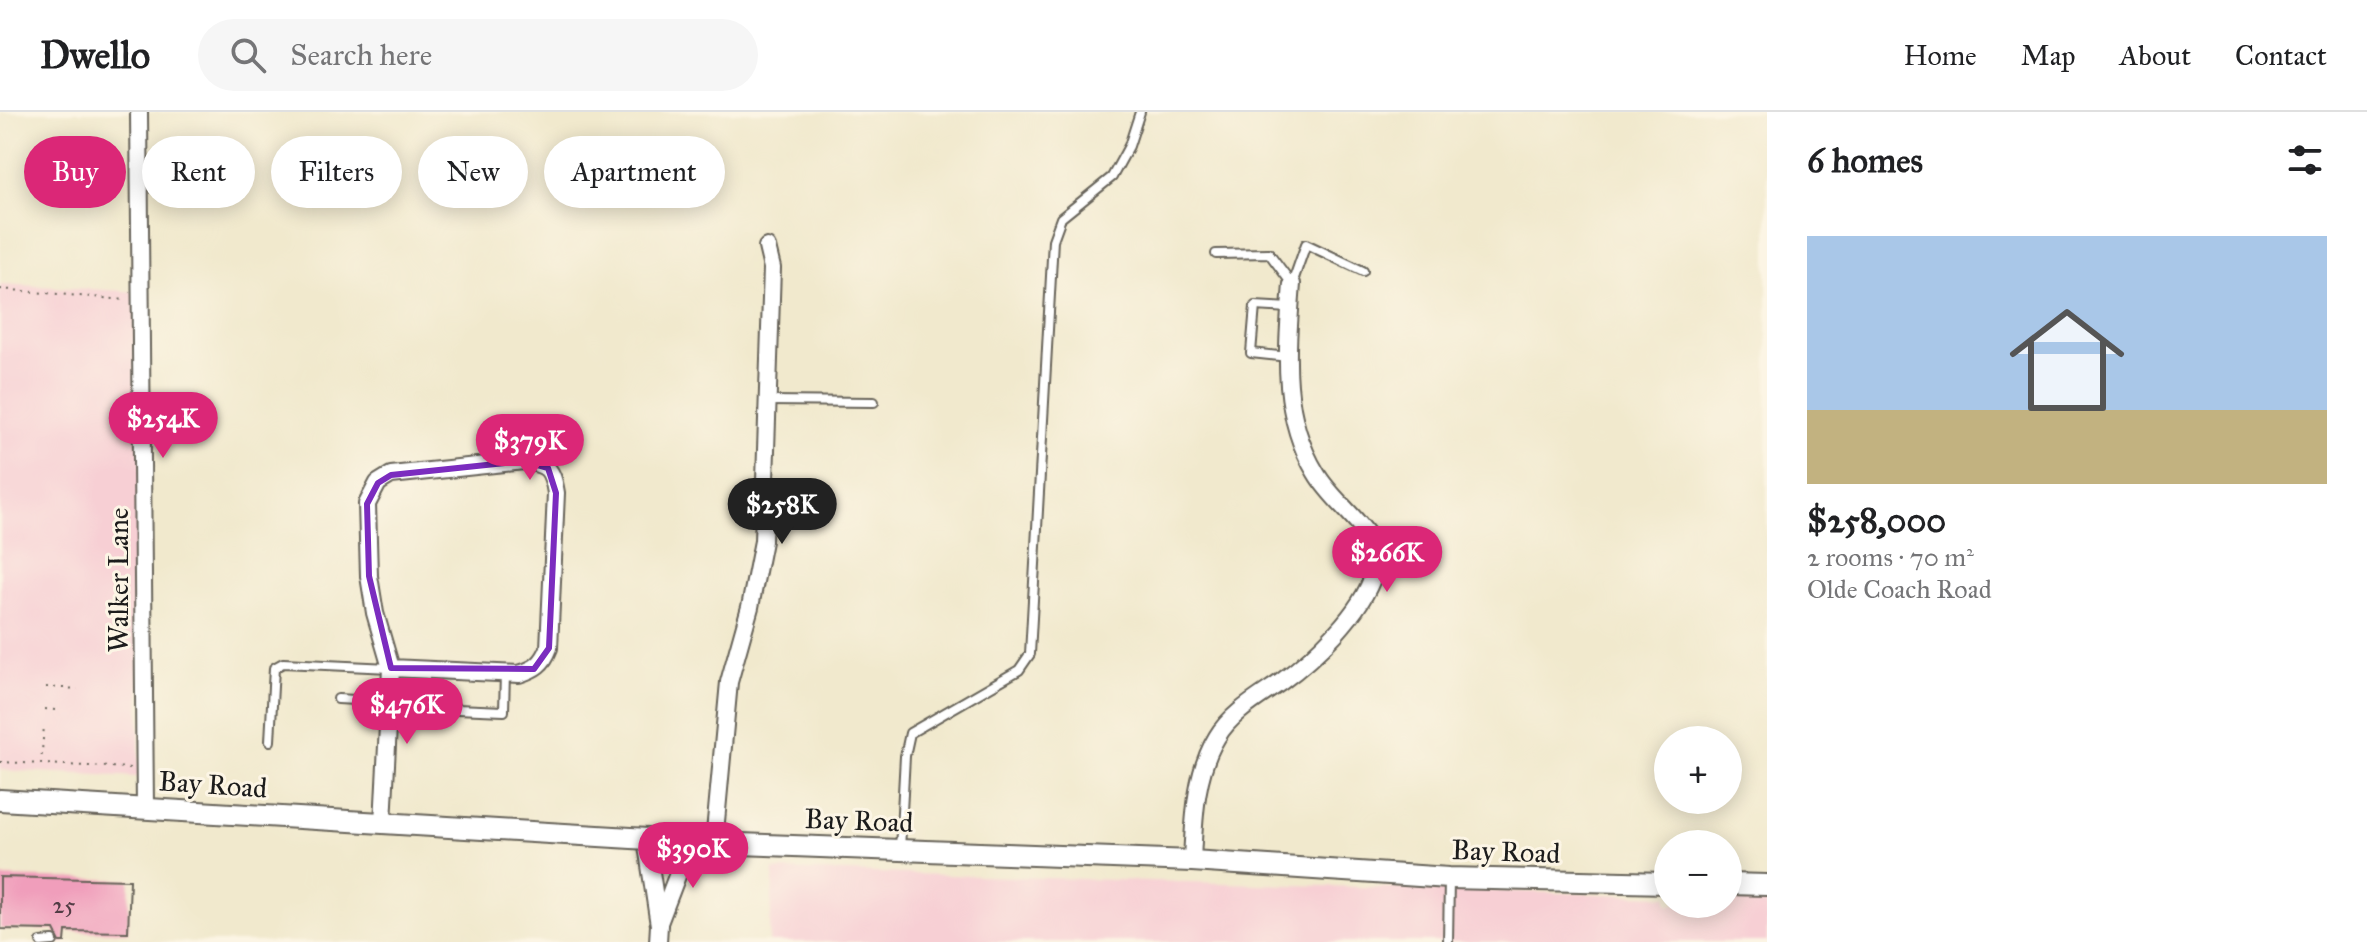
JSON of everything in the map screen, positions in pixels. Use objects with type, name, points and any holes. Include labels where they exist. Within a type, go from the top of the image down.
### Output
[{"type":"street","name":"Walker Lane","points":[[139,112],[145,808]]},
{"type":"street","points":[[714,843],[729,682],[750,607],[763,541],[772,268],[767,247]]},
{"type":"street","points":[[1192,861],[1199,785],[1206,757],[1218,735],[1238,712],[1285,679],[1331,638],[1355,608],[1375,571],[1377,557],[1374,545],[1314,471],[1292,416],[1288,357],[1292,284]]},
{"type":"street","points":[[383,823],[391,668],[375,613],[369,576],[367,504],[378,483],[391,475],[524,461],[548,468],[554,478],[556,493],[549,648],[544,660],[534,669],[519,674],[391,668]]},
{"type":"street","name":"Bay Road","points":[[0,800],[690,842],[1192,861],[1449,878],[1654,883]]},
{"type":"street","points":[[646,839],[659,925],[658,942]]},
{"type":"street","points":[[659,925],[690,842]]},
{"type":"street","points":[[1742,884],[1767,885]]},
{"type":"lane","points":[[900,850],[905,756],[910,733],[1019,670],[1030,654],[1053,240],[1061,218],[1112,177],[1129,146],[1140,112]]},
{"type":"lane","points":[[1292,284],[1306,244],[1363,271]]},
{"type":"lane","points":[[1216,254],[1269,253],[1292,284]]},
{"type":"lane","points":[[1288,357],[1251,353],[1255,306],[1290,308]]},
{"type":"lane","points":[[768,401],[874,402]]},
{"type":"lane","points":[[270,741],[274,668],[283,663],[391,668]]},
{"type":"lane","points":[[338,699],[389,702],[409,707],[504,711],[505,673]]},
{"type":"lane","points":[[1448,942],[1449,878]]},
{"type":"lane","points":[[41,942],[53,941]]},
{"type":"path","points":[[0,289],[128,300]]},
{"type":"path","points":[[46,687],[78,689]]},
{"type":"path","points":[[45,709],[56,710]]},
{"type":"path","points":[[41,764],[44,726]]},
{"type":"path","points":[[0,762],[145,769]]},
{"type":"highlighted area","points":[[524,461],[548,468],[556,493],[549,648],[534,669],[391,668],[369,576],[367,504],[378,483],[391,475]]},
{"type":"shaded area","points":[[0,284],[142,292],[139,777],[0,770]]},
{"type":"shaded area","points":[[774,870],[1654,896],[1654,918],[1742,918],[1742,898],[1767,899],[1767,942],[769,942]]},
{"type":"building","points":[[0,877],[130,880],[128,932],[66,931],[65,942],[60,942],[54,930],[0,929]]}]
